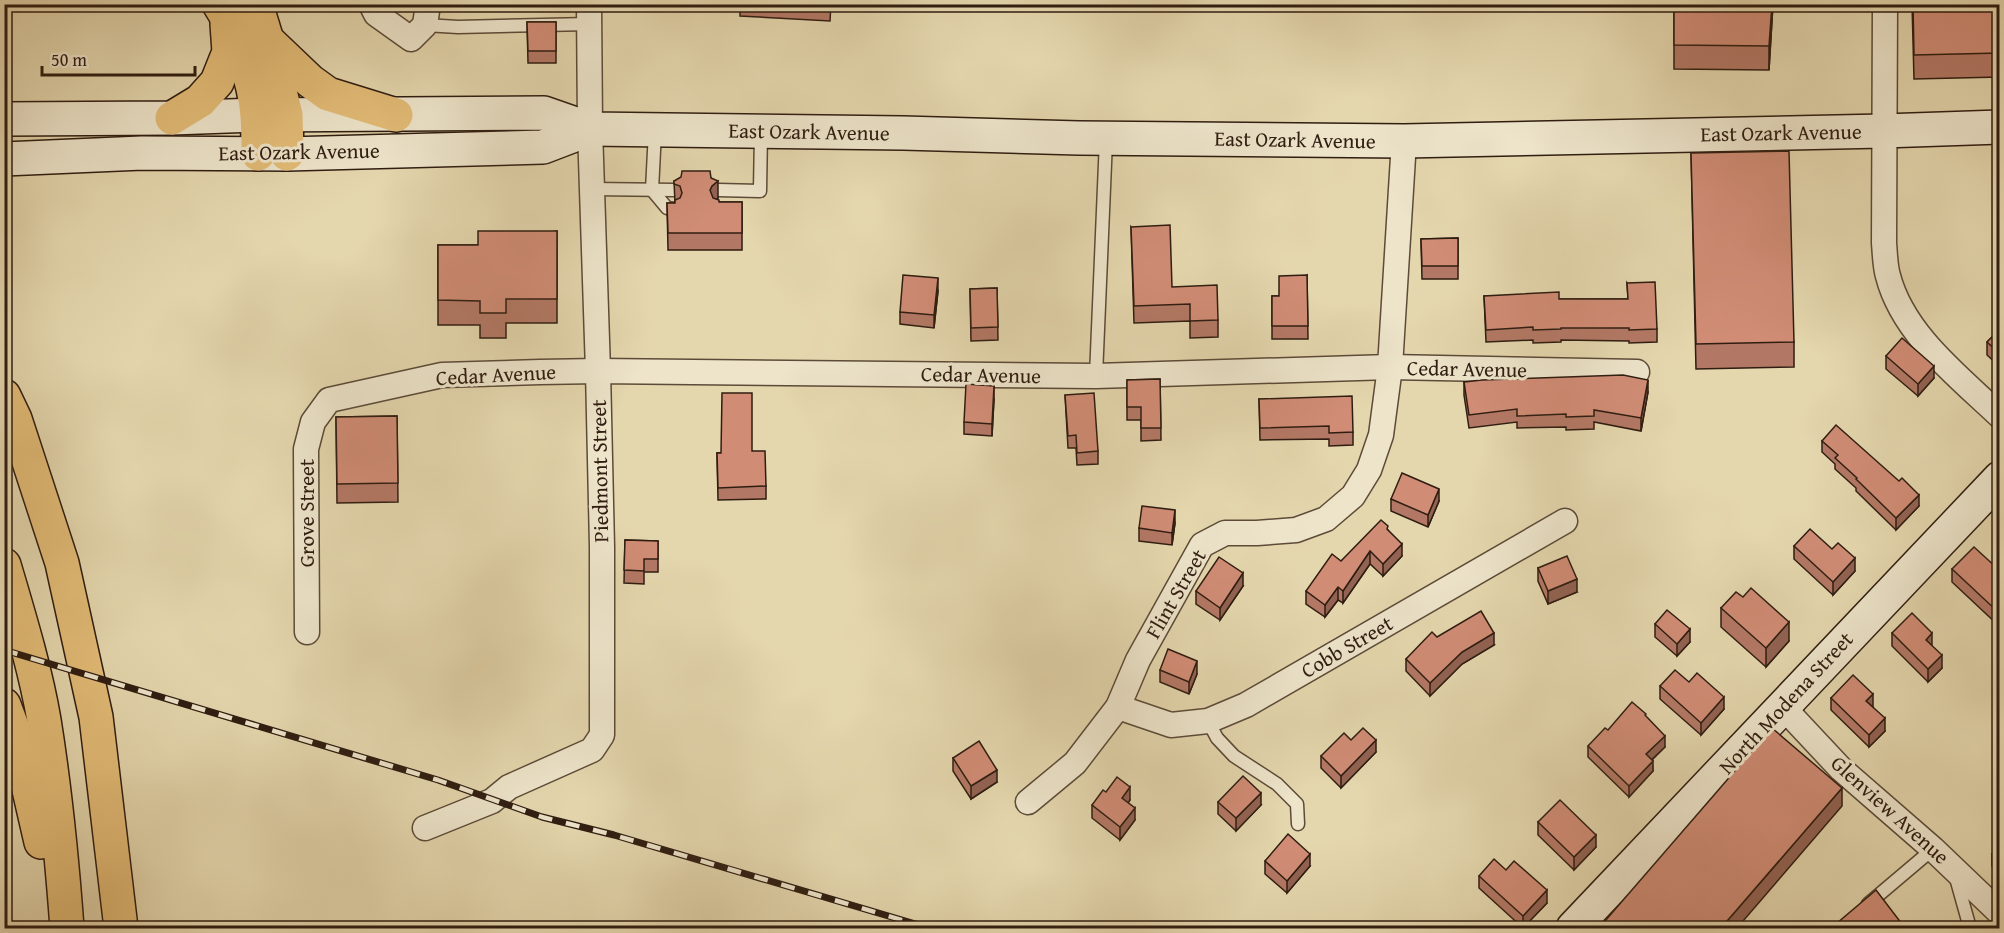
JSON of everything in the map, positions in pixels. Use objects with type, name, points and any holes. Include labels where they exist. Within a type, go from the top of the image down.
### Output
[{"type":"highway","points":[[234,8],[310,81],[328,94],[396,115]]},
{"type":"highway","points":[[234,8],[245,61],[272,115]]},
{"type":"highway","points":[[172,118],[200,101],[217,82],[229,52],[234,8]]},
{"type":"highway","points":[[267,40],[272,154]]},
{"type":"highway","points":[[4,377],[10,408],[62,563],[96,717],[121,928]]},
{"type":"highway","points":[[4,565],[21,620],[44,718],[61,847],[67,928]]},
{"type":"highway","points":[[4,705],[18,742],[61,928]]},
{"type":"main road","name":"East Ozark Avenue","points":[[4,119],[544,113],[590,129],[1404,141],[2000,127]]},
{"type":"main road","name":"East Ozark Avenue","points":[[7,159],[142,153],[272,154],[543,147],[590,129]]},
{"type":"main road","name":"North Modena Street","points":[[1573,928],[2000,478]]},
{"type":"street","points":[[371,4],[376,14],[411,39],[426,15]]},
{"type":"street","points":[[1885,4],[1884,243],[1888,275],[1899,306],[1918,334],[2000,416]]},
{"type":"street","name":"Piedmont Street","points":[[425,828],[492,801],[509,787],[592,750],[602,735],[602,547],[590,129],[589,14]]},
{"type":"street","name":"Flint Street","points":[[1028,801],[1075,763],[1118,707],[1138,660],[1202,545],[1225,532],[1257,534],[1296,530],[1326,519],[1353,496],[1369,470],[1381,435],[1390,367],[1404,141]]},
{"type":"street","name":"Cedar Avenue","points":[[329,400],[442,375],[598,371],[1096,376],[1390,367],[1637,372]]},
{"type":"street","name":"Grove Street","points":[[307,632],[306,449],[313,422],[329,400]]},
{"type":"street","name":"Cobb Street","points":[[1118,707],[1171,725],[1208,721],[1245,705],[1565,521]]},
{"type":"street","name":"Glenview Avenue","points":[[1782,706],[1841,769],[1954,868],[2000,913]]},
{"type":"lane","points":[[426,15],[458,27],[589,14]]},
{"type":"lane","points":[[655,129],[652,190],[667,208],[675,209]]},
{"type":"lane","points":[[718,190],[743,195],[760,191],[762,131]]},
{"type":"lane","points":[[1096,376],[1107,138]]},
{"type":"lane","points":[[592,189],[674,190]]},
{"type":"lane","points":[[1208,721],[1217,738],[1234,756],[1277,784],[1298,804],[1298,824]]},
{"type":"lane","points":[[1857,914],[1933,849]]},
{"type":"lane","points":[[1954,868],[1970,928]]},
{"type":"building","points":[[1674,4],[1772,4],[1769,46],[1674,45]]},
{"type":"building","points":[[1913,4],[2000,4],[2000,53],[1914,55]]},
{"type":"building","points":[[527,22],[556,22],[556,51],[528,51]]},
{"type":"building","points":[[1789,151],[1794,342],[1696,344],[1691,153]]},
{"type":"building","points":[[682,171],[710,171],[711,178],[718,181],[710,190],[713,198],[719,202],[742,202],[742,233],[668,233],[667,203],[675,203],[675,200],[680,198],[682,193],[680,186],[674,184],[674,181],[681,177]]},
{"type":"building","points":[[1170,225],[1172,287],[1217,285],[1218,320],[1190,321],[1190,304],[1134,306],[1131,227]]},
{"type":"building","points":[[478,231],[557,231],[557,299],[506,299],[506,313],[480,313],[480,301],[438,300],[438,245],[478,245]]},
{"type":"building","points":[[1458,238],[1458,266],[1422,266],[1421,239]]},
{"type":"building","points":[[903,275],[938,278],[934,315],[900,312]]},
{"type":"building","points":[[1307,275],[1308,326],[1272,326],[1272,296],[1279,296],[1279,276]]},
{"type":"building","points":[[1655,282],[1657,329],[1533,330],[1533,327],[1486,330],[1484,296],[1559,292],[1559,299],[1628,299],[1627,283]]},
{"type":"building","points":[[997,288],[998,327],[971,328],[970,289]]},
{"type":"building","points":[[2000,329],[2000,354],[1987,342]]},
{"type":"building","points":[[1902,338],[1934,366],[1918,384],[1886,356]]},
{"type":"building","points":[[1623,375],[1648,380],[1641,418],[1594,410],[1594,416],[1566,417],[1566,414],[1517,416],[1517,409],[1469,415],[1464,382],[1482,380]]},
{"type":"building","points":[[1160,379],[1161,428],[1141,428],[1141,407],[1127,407],[1127,380]]},
{"type":"building","points":[[966,384],[994,386],[992,424],[964,422]]},
{"type":"building","points":[[722,393],[752,393],[752,451],[765,451],[766,486],[718,488],[717,453],[721,453]]},
{"type":"building","points":[[1094,393],[1098,451],[1077,453],[1076,435],[1068,436],[1065,395]]},
{"type":"building","points":[[1352,396],[1353,432],[1329,433],[1329,426],[1260,428],[1259,399]]},
{"type":"building","points":[[397,416],[398,483],[337,484],[336,417]]},
{"type":"building","points":[[1836,425],[1899,481],[1902,478],[1919,495],[1896,518],[1835,458],[1838,455],[1822,441]]},
{"type":"building","points":[[1402,473],[1439,489],[1428,515],[1391,499]]},
{"type":"building","points":[[1142,506],[1175,510],[1172,533],[1139,528]]},
{"type":"building","points":[[1381,520],[1402,544],[1383,564],[1370,551],[1343,591],[1338,587],[1325,605],[1306,591],[1332,554],[1341,561]]},
{"type":"building","points":[[1810,529],[1832,549],[1838,543],[1855,558],[1833,582],[1794,546]]},
{"type":"building","points":[[625,540],[658,541],[658,559],[644,559],[644,571],[624,570]]},
{"type":"building","points":[[1974,547],[1998,569],[1993,574],[2000,580],[2000,610],[1998,612],[1952,569]]},
{"type":"building","points":[[1567,556],[1577,579],[1548,591],[1538,568]]},
{"type":"building","points":[[1219,557],[1243,573],[1220,608],[1196,591]]},
{"type":"building","points":[[1751,588],[1789,622],[1766,648],[1721,608],[1736,592],[1743,597]]},
{"type":"building","points":[[1667,610],[1690,629],[1677,644],[1655,624]]},
{"type":"building","points":[[1481,611],[1494,633],[1462,652],[1430,683],[1406,659],[1432,632],[1437,637]]},
{"type":"building","points":[[1912,613],[1932,633],[1926,640],[1942,655],[1928,669],[1892,633]]},
{"type":"building","points":[[1168,649],[1197,661],[1189,682],[1160,670]]},
{"type":"building","points":[[1675,670],[1689,682],[1697,673],[1724,697],[1701,723],[1660,686]]},
{"type":"building","points":[[1853,675],[1873,694],[1866,701],[1885,718],[1869,735],[1831,698]]},
{"type":"building","points":[[1632,702],[1665,736],[1646,754],[1653,761],[1629,786],[1588,746],[1605,728],[1608,730]]},
{"type":"building","points":[[1363,728],[1376,740],[1341,776],[1321,756],[1344,733],[1351,740]]},
{"type":"building","points":[[1772,728],[1842,788],[1721,928],[1599,928]]},
{"type":"building","points":[[979,741],[997,770],[971,786],[953,758]]},
{"type":"building","points":[[1243,776],[1261,793],[1236,818],[1218,802]]},
{"type":"building","points":[[1117,777],[1130,787],[1122,798],[1135,808],[1120,827],[1092,805]]},
{"type":"building","points":[[1560,800],[1596,835],[1574,857],[1538,822]]},
{"type":"building","points":[[1288,834],[1310,854],[1287,881],[1265,861]]},
{"type":"building","points":[[2000,845],[2000,860],[1992,854]]},
{"type":"building","points":[[1494,859],[1506,870],[1514,861],[1547,890],[1523,916],[1479,876]]},
{"type":"building","points":[[1876,890],[1905,928],[1838,928],[1836,924]]},
{"type":"railway","points":[[4,650],[438,780],[542,817],[614,835],[929,928]]}]
